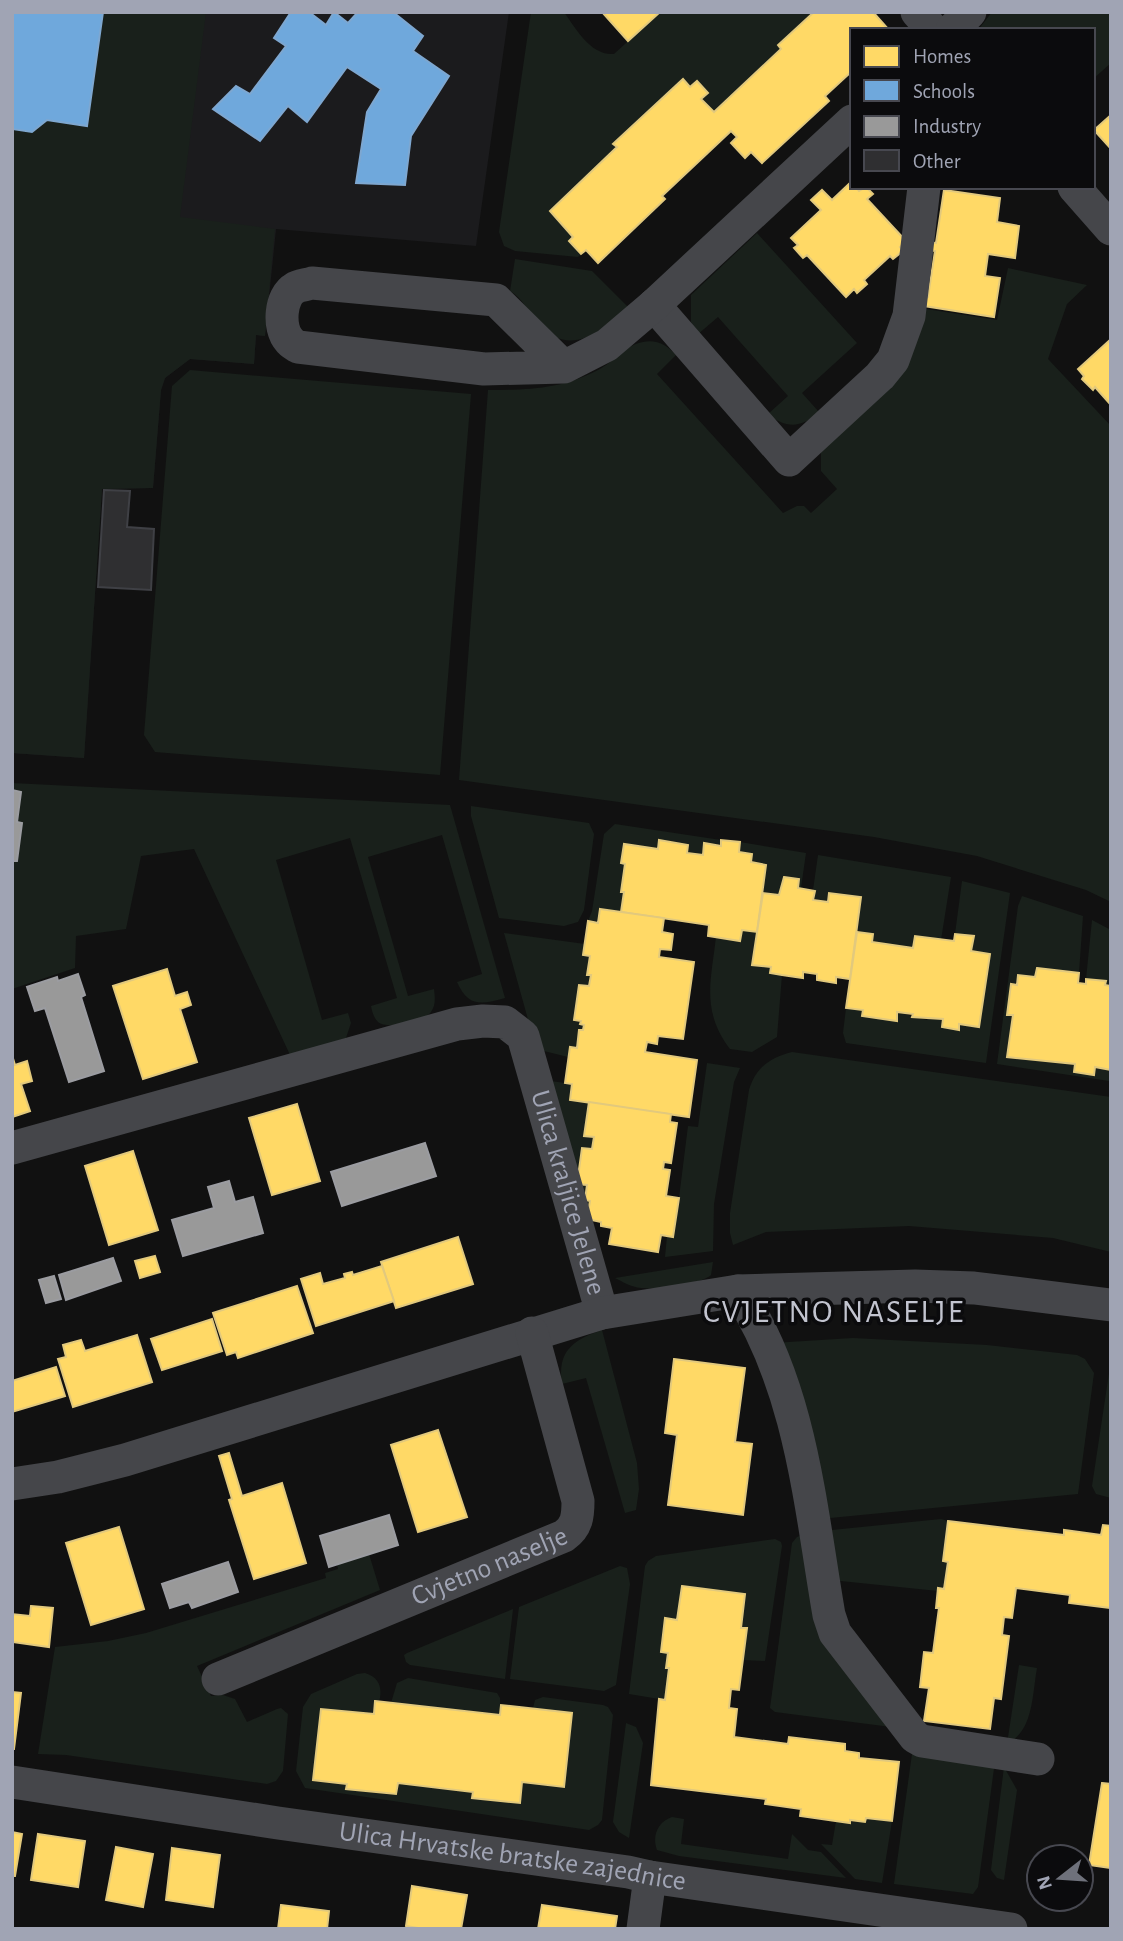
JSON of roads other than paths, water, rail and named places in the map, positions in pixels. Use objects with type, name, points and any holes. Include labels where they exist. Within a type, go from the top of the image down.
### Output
[{"type":"street","points":[[917,12],[931,28]]},
{"type":"street","points":[[954,28],[970,12]]},
{"type":"street","points":[[564,368],[496,300],[312,284],[296,287],[287,295],[283,312],[283,327],[288,340],[298,347],[484,369],[564,368],[607,345],[654,305],[850,123]]},
{"type":"street","points":[[654,305],[789,460],[880,376],[893,360],[909,316],[924,189]]},
{"type":"street","points":[[1076,189],[1111,229]]},
{"type":"street","name":"Ulica kraljice Jelene","points":[[12,1148],[457,1024],[505,1022],[523,1036],[601,1313],[125,1460],[58,1477],[12,1484]]},
{"type":"street","points":[[601,1313],[738,1291],[915,1286],[962,1287],[1111,1305]]},
{"type":"street","points":[[738,1291],[750,1310],[775,1365],[790,1406],[829,1615],[835,1633],[915,1737],[922,1741],[1038,1759]]},
{"type":"street","name":"Cvjetno naselje","points":[[218,1679],[564,1536],[575,1527],[578,1500],[532,1333]]},
{"type":"street","name":"Ulica Hrvatske bratske zajednice","points":[[12,1782],[278,1824],[628,1872],[1011,1929]]},
{"type":"street","points":[[643,1929],[650,1877]]},
{"type":"district","name":"CVJETNO NASELJE","points":[[834,1312]]}]
